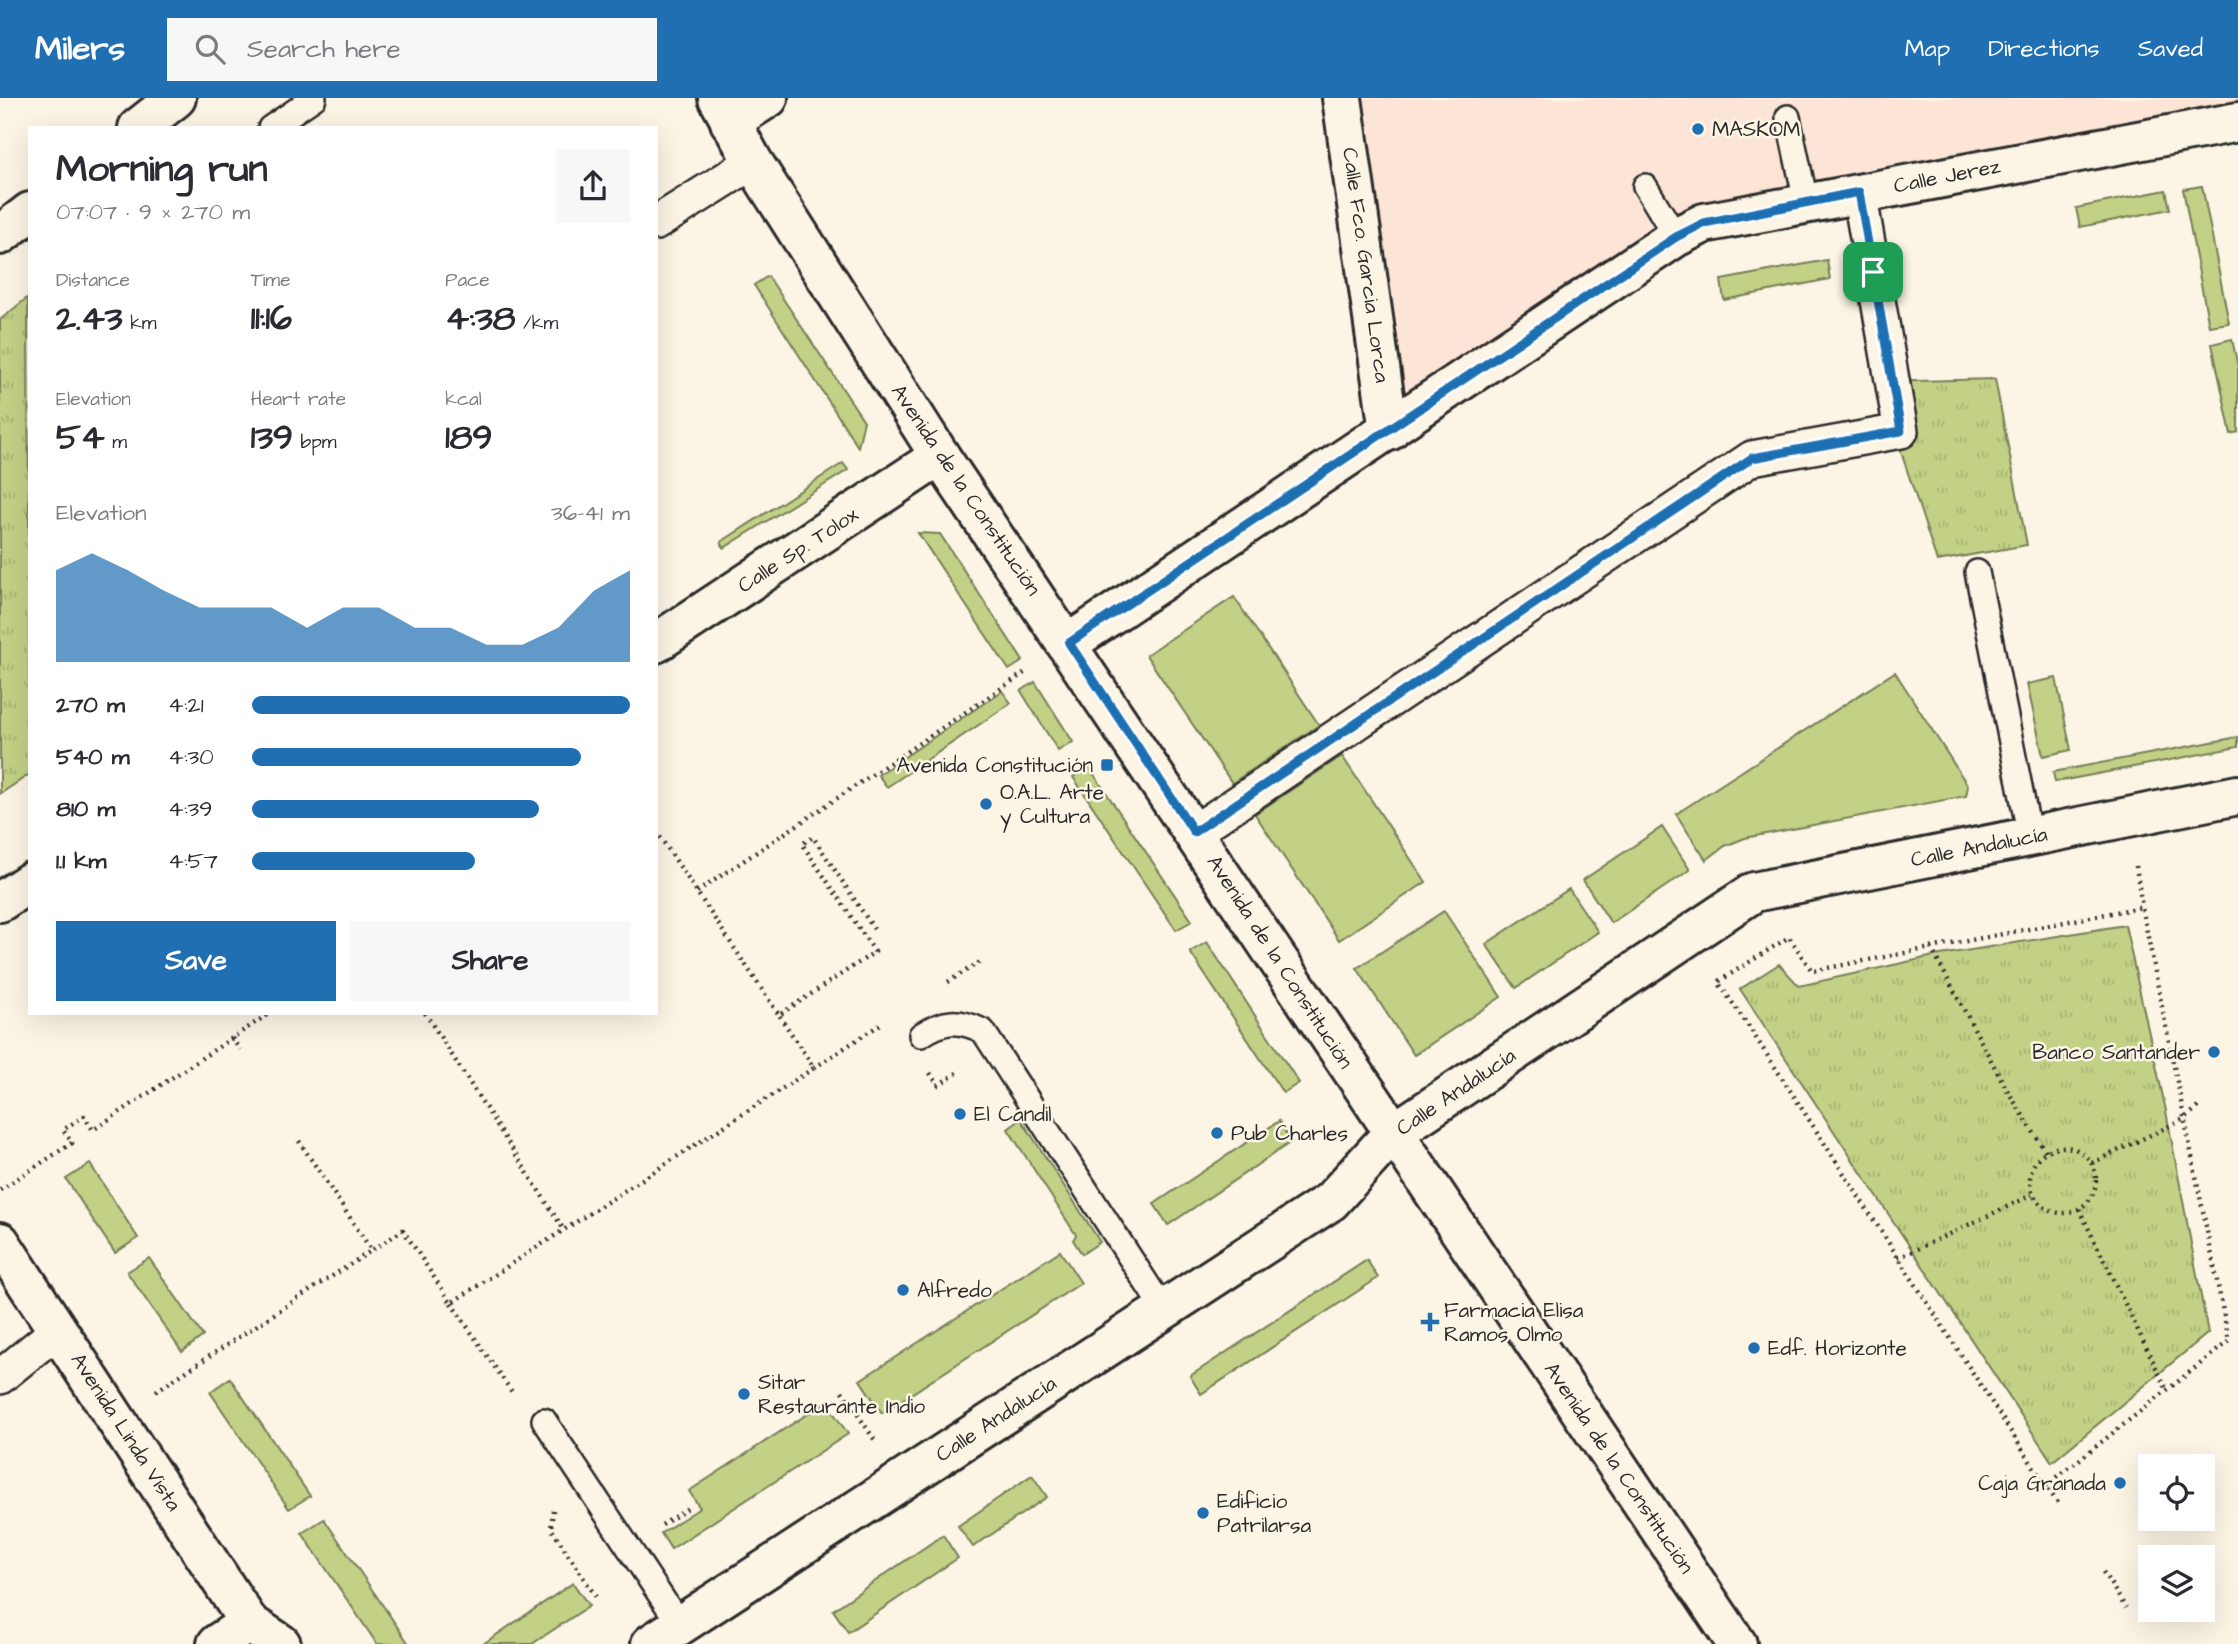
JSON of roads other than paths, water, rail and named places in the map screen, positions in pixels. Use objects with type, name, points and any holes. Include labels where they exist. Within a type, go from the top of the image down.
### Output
[{"type":"street","points":[[141,126],[176,98]]},
{"type":"street","points":[[724,110],[768,98]]},
{"type":"street","name":"Calle Fco. Garcia Lorca","points":[[1342,98],[1389,431]]},
{"type":"street","name":"Avenida de la Constitución","points":[[724,110],[753,162],[940,456],[1069,643],[1393,1133],[1737,1644]]},
{"type":"street","name":"Calle Jerez","points":[[1069,643],[1676,237],[1704,223],[2238,122]]},
{"type":"street","points":[[658,222],[753,162]]},
{"type":"street","points":[[1194,832],[1752,458],[1901,431],[1859,192]]},
{"type":"street","points":[[0,235],[28,214]]},
{"type":"street","name":"Calle Sp. Tolox","points":[[658,642],[940,456]]},
{"type":"street","name":"Calle Andalucía","points":[[666,1635],[1331,1201],[1393,1133],[1755,892],[2238,794]]},
{"type":"street","points":[[0,902],[28,883]]},
{"type":"street","name":"Avenida Linda Vista","points":[[0,1242],[60,1329],[249,1623]]},
{"type":"street","points":[[0,1377],[60,1329]]},
{"type":"street","points":[[217,1644],[249,1623],[281,1644]]},
{"type":"lane","points":[[273,126],[314,98]]},
{"type":"lane","points":[[1788,117],[1806,202]]},
{"type":"lane","points":[[1645,186],[1676,237]]},
{"type":"lane","points":[[1977,572],[2030,837]]},
{"type":"lane","points":[[921,1035],[939,1023],[954,1021],[968,1024],[988,1037],[1164,1310]]},
{"type":"lane","points":[[544,1420],[666,1635]]},
{"type":"place","name":"MASKOM","points":[[1698,129]]},
{"type":"place","name":"Avenida Constitución","points":[[1107,765]]},
{"type":"place","name":"O.A.L. Arte y Cultura","points":[[986,804]]},
{"type":"place","name":"Banco Santander","points":[[2214,1052]]},
{"type":"place","name":"El Candil","points":[[960,1114]]},
{"type":"place","name":"Pub Charles","points":[[1217,1133]]},
{"type":"place","name":"Alfredo","points":[[903,1290]]},
{"type":"place","name":"Farmacia Elisa Ramos Olmo","points":[[1430,1322]]},
{"type":"place","name":"Edf. Horizonte","points":[[1754,1348]]},
{"type":"place","name":"Sitar Restaurante Indio","points":[[744,1394]]},
{"type":"place","name":"Caja Granada","points":[[2120,1483]]},
{"type":"place","name":"Edificio Patrilarsa","points":[[1203,1513]]}]
